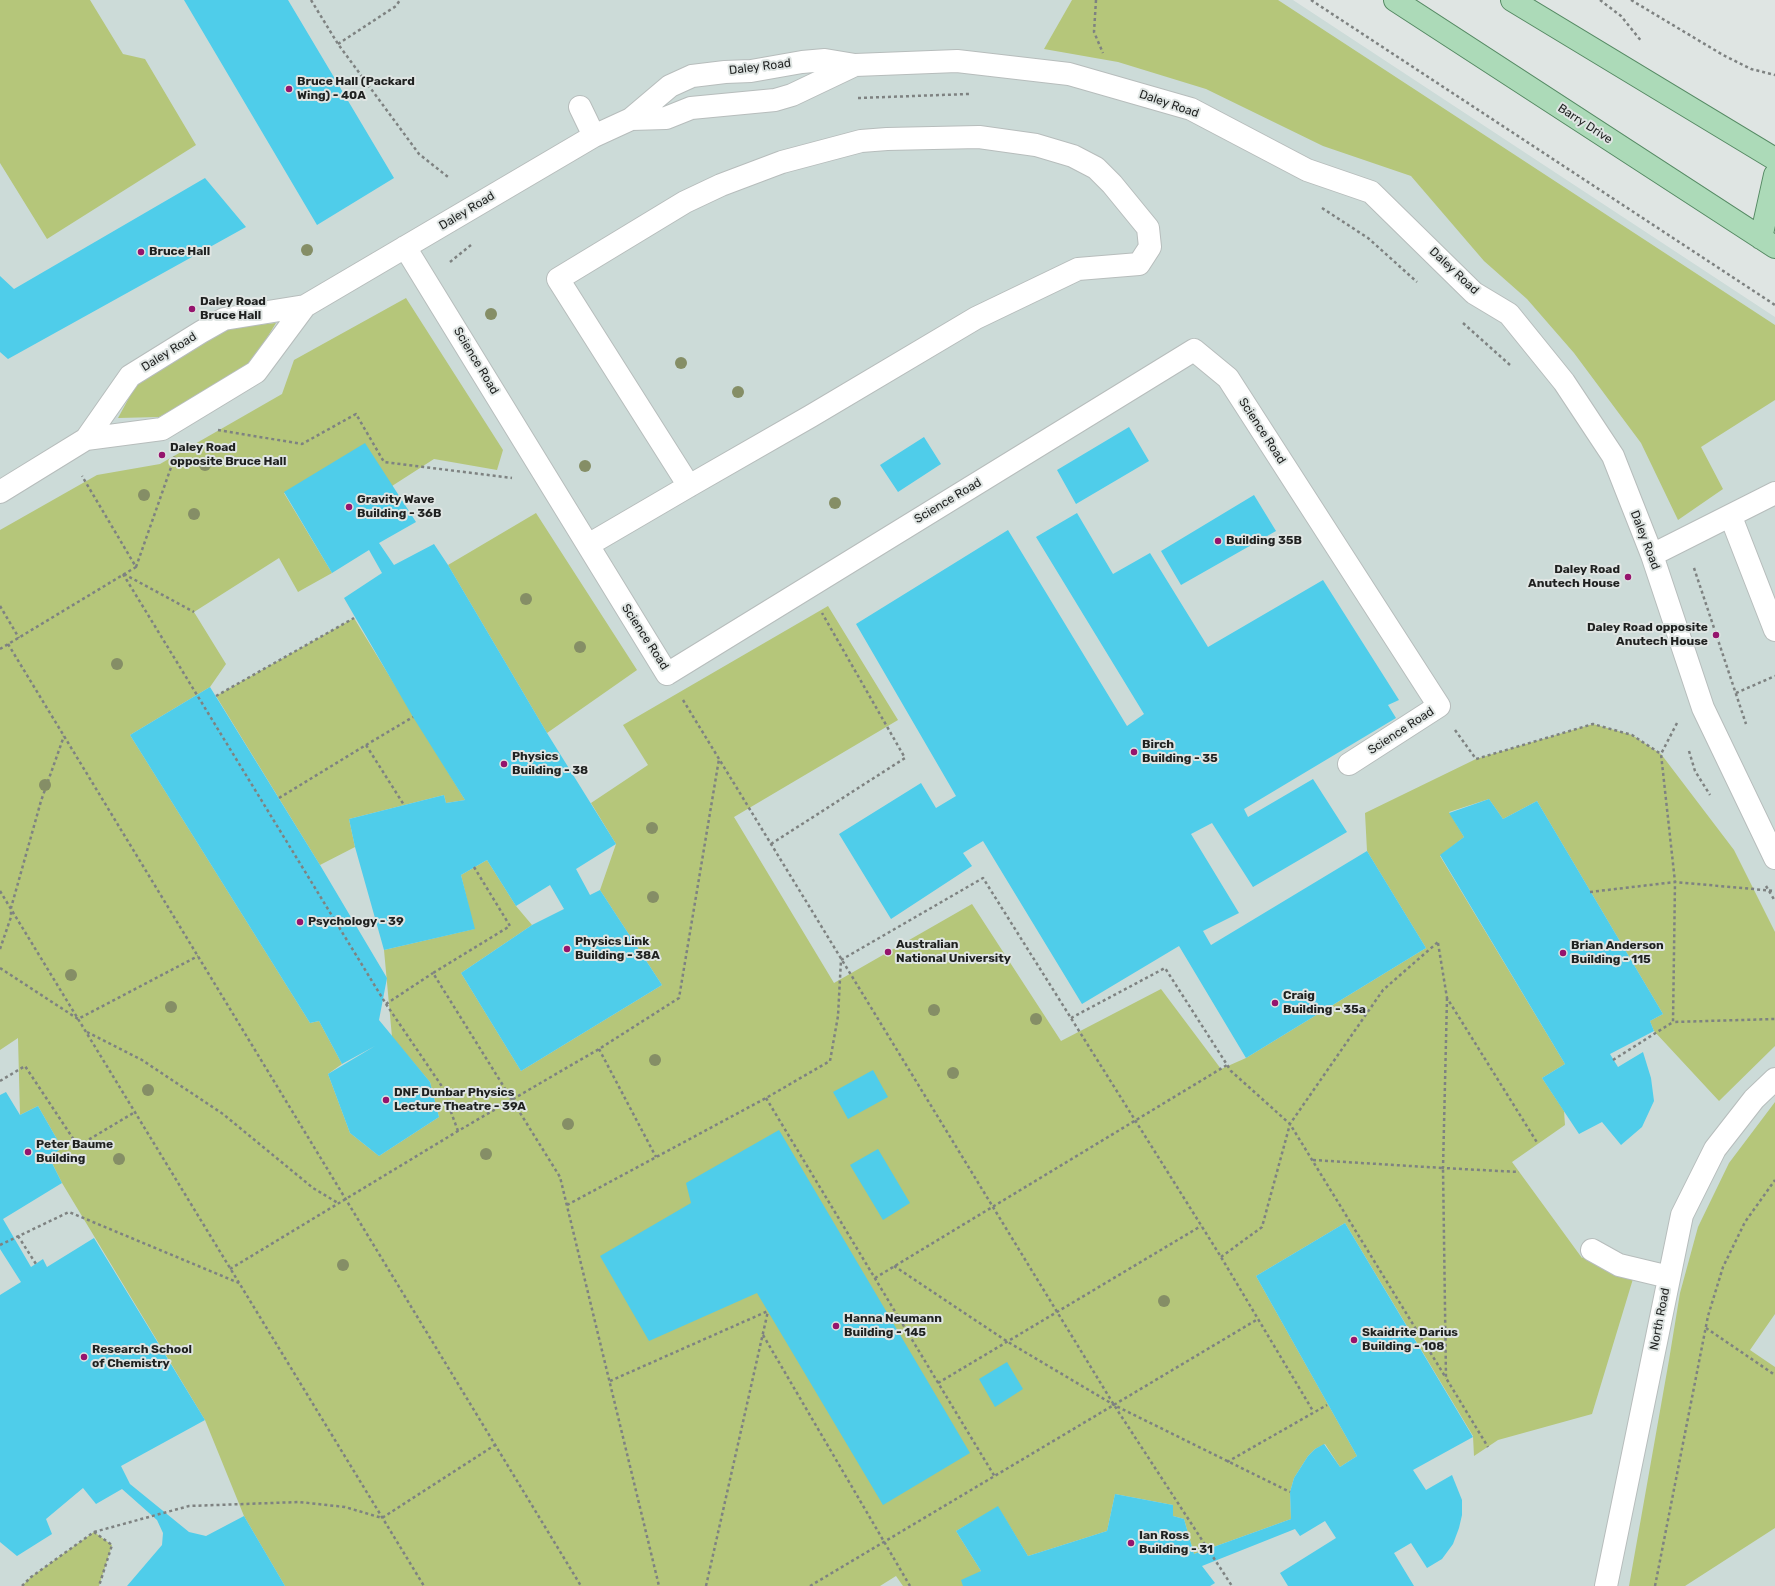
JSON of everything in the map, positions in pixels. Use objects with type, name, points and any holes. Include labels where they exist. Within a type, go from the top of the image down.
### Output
[{"type":"main road","name":"Barry Drive","points":[[1394,0],[1769,239]]},
{"type":"main road","points":[[1512,0],[1775,158]]},
{"type":"main road","points":[[1769,239],[1775,175]]},
{"type":"street","name":"Daley Road","points":[[0,492],[86,439],[130,376],[201,332],[224,319],[305,306],[594,136],[631,119],[670,86],[692,76],[750,71],[802,62],[825,60],[855,65],[957,61],[1069,74],[1191,109],[1307,170],[1371,192],[1474,293],[1510,314],[1564,382],[1612,456],[1652,555],[1703,708],[1775,858]]},
{"type":"street","name":"Daley Road","points":[[631,119],[666,118],[692,108],[775,100],[792,96],[855,65]]},
{"type":"street","points":[[580,107],[594,136]]},
{"type":"street","points":[[588,545],[690,486],[976,318],[1078,269],[1139,264],[1150,247],[1148,228],[1112,184],[1096,168],[1073,156],[1036,145],[979,137],[887,138],[861,141],[782,162],[721,185],[685,202],[558,279],[690,486]]},
{"type":"street","name":"Science Road","points":[[405,247],[667,674],[1194,350],[1228,378],[1439,706],[1349,764]]},
{"type":"street","name":"Daley Road","points":[[86,439],[162,429],[256,372],[305,306]]},
{"type":"street","points":[[1652,555],[1731,517],[1775,493]]},
{"type":"street","points":[[1731,517],[1775,630]]},
{"type":"street","name":"North Road","points":[[1606,1586],[1668,1277],[1682,1216],[1715,1149],[1754,1099],[1775,1079]]},
{"type":"street","points":[[1592,1250],[1619,1265],[1668,1277]]},
{"type":"path","points":[[311,0],[338,44],[419,154],[448,177]]},
{"type":"path","points":[[338,44],[396,6],[400,0]]},
{"type":"path","points":[[1096,0],[1094,32],[1105,56]]},
{"type":"path","points":[[1311,0],[1775,305]]},
{"type":"path","points":[[1631,0],[1722,55],[1750,69],[1775,74]]},
{"type":"path","points":[[855,98],[976,95]]},
{"type":"path","points":[[1316,204],[1368,238],[1421,285]]},
{"type":"path","points":[[427,282],[473,243]]},
{"type":"path","points":[[1462,322],[1515,370]]},
{"type":"path","points":[[213,429],[302,444],[356,414],[384,462],[515,479]]},
{"type":"path","points":[[0,649],[136,567],[176,452]]},
{"type":"path","points":[[80,472],[136,567]]},
{"type":"path","points":[[1684,539],[1736,693],[1775,676]]},
{"type":"path","points":[[123,574],[194,612]]},
{"type":"path","points":[[123,574],[386,1004],[440,1085],[458,1131]]},
{"type":"path","points":[[771,844],[905,758],[807,587]]},
{"type":"path","points":[[0,606],[19,638]]},
{"type":"path","points":[[216,696],[354,618]]},
{"type":"path","points":[[8,644],[581,1586]]},
{"type":"path","points":[[667,674],[1114,1405],[1232,1586]]},
{"type":"path","points":[[279,798],[413,717]]},
{"type":"path","points":[[1672,1022],[1675,882],[1661,754],[1679,719]]},
{"type":"path","points":[[1454,728],[1476,759],[1593,724],[1632,735],[1661,754]]},
{"type":"path","points":[[0,949],[11,917],[11,908],[42,801],[64,736]]},
{"type":"path","points":[[366,745],[404,805]]},
{"type":"path","points":[[230,1269],[458,1131],[599,1049],[679,998],[719,759]]},
{"type":"path","points":[[386,1004],[433,973],[510,926],[474,867]]},
{"type":"path","points":[[841,960],[984,878],[1221,1257],[1313,1412]]},
{"type":"path","points":[[1590,892],[1675,882],[1775,891]]},
{"type":"path","points":[[0,890],[424,1586]]},
{"type":"path","points":[[1221,1257],[1262,1228],[1290,1124],[1383,990],[1438,942],[1447,998],[1443,1168],[1446,1378]]},
{"type":"path","points":[[78,1019],[198,956]]},
{"type":"path","points":[[567,1205],[766,1098],[830,1061],[838,1016],[841,960]]},
{"type":"path","points":[[0,968],[78,1019]]},
{"type":"path","points":[[1071,1018],[1165,968],[1231,1070],[1290,1124],[1488,1447]]},
{"type":"path","points":[[433,973],[560,1178],[659,1586]]},
{"type":"path","points":[[1447,998],[1538,1144]]},
{"type":"path","points":[[1613,1060],[1672,1022],[1775,1018]]},
{"type":"path","points":[[86,1032],[142,1060],[224,1114],[313,1188],[338,1204]]},
{"type":"path","points":[[599,1049],[656,1157]]},
{"type":"path","points":[[875,1278],[1227,1065]]},
{"type":"path","points":[[0,1081],[25,1066],[78,1146],[135,1112]]},
{"type":"path","points":[[766,1098],[995,1477]]},
{"type":"path","points":[[1313,1160],[1519,1172]]},
{"type":"path","points":[[1655,1586],[1706,1328],[1723,1267],[1745,1222],[1775,1180]]},
{"type":"path","points":[[0,1245],[69,1212],[240,1284]]},
{"type":"path","points":[[938,1383],[1201,1226]]},
{"type":"path","points":[[18,1236],[36,1264]]},
{"type":"path","points":[[894,1266],[1008,1342],[1114,1405],[1290,1492]]},
{"type":"path","points":[[610,1381],[768,1311],[706,1586]]},
{"type":"path","points":[[810,1586],[1258,1319]]},
{"type":"path","points":[[1706,1328],[1775,1375]]},
{"type":"path","points":[[763,1335],[910,1586]]},
{"type":"path","points":[[1227,1462],[1327,1405]]},
{"type":"path","points":[[22,1586],[31,1577],[94,1532],[189,1506],[299,1502],[345,1507],[382,1518],[495,1445]]},
{"type":"path","points":[[94,1532],[112,1545],[98,1586]]},
{"type":"shaded area","name":"Australian National University","points":[[0,0],[1293,0],[1775,317],[1775,1586],[0,1586]]},
{"type":"green space","points":[[0,0],[90,0],[123,54],[145,59],[196,145],[47,239],[0,163]]},
{"type":"green space","points":[[1072,0],[1278,0],[1775,325],[1775,400],[1701,447],[1723,489],[1678,520],[1641,443],[1574,353],[1527,299],[1484,261],[1411,176],[1323,146],[1206,89],[1118,62],[1044,49]]},
{"type":"green space","points":[[406,298],[503,450],[497,470],[434,459],[392,486],[284,493],[332,573],[298,592],[279,558],[194,612],[226,664],[210,687],[130,735],[310,1023],[319,1021],[342,1064],[328,1074],[350,1133],[379,1156],[439,1117],[430,1082],[392,1037],[384,950],[474,929],[461,875],[487,860],[516,906],[532,925],[461,973],[521,1071],[662,985],[600,890],[616,844],[591,803],[648,765],[623,725],[828,606],[898,720],[734,817],[834,983],[972,904],[1061,1041],[1161,989],[1221,1069],[1246,1058],[1426,948],[1367,851],[1365,813],[1476,759],[1593,724],[1632,735],[1661,754],[1734,850],[1775,932],[1775,1046],[1719,1101],[1654,1031],[1650,1021],[1663,1014],[1537,801],[1503,819],[1489,799],[1449,812],[1464,837],[1440,856],[1565,1064],[1542,1078],[1564,1111],[1565,1125],[1512,1162],[1582,1258],[1592,1250],[1636,1269],[1592,1414],[1498,1440],[1474,1456],[1473,1436],[1345,1223],[1256,1276],[1357,1456],[1340,1467],[1325,1444],[1315,1449],[1308,1456],[1294,1478],[1290,1492],[1291,1519],[1194,1554],[1184,1519],[1173,1516],[1173,1505],[1115,1494],[1107,1531],[1028,1556],[998,1507],[956,1531],[981,1571],[963,1586],[903,1586],[896,1576],[880,1586],[285,1586],[244,1516],[205,1420],[62,1183],[49,1157],[62,1148],[38,1106],[20,1115],[18,1038],[0,1050],[0,530],[97,475],[160,464],[282,394],[294,360]]},
{"type":"green space","points":[[276,323],[249,367],[159,417],[118,418],[136,385],[227,328]]},
{"type":"green space","points":[[536,513],[637,670],[547,733],[448,565]]},
{"type":"green space","points":[[354,618],[465,800],[446,803],[444,795],[349,819],[355,847],[320,865],[216,696]]},
{"type":"green space","points":[[1775,1102],[1775,1314],[1750,1350],[1775,1367],[1775,1528],[1685,1586],[1629,1586],[1680,1293],[1698,1227],[1729,1163]]},
{"type":"green space","points":[[94,1532],[112,1545],[99,1586],[22,1586],[31,1577]]},
{"type":"building","name":"Bruce Hall (Packard Wing) - 40A","points":[[184,0],[288,0],[394,178],[317,225]]},
{"type":"building","name":"Bruce Hall","points":[[205,178],[246,227],[8,359],[0,352],[0,276],[14,289]]},
{"type":"building","points":[[1129,427],[1149,461],[1076,504],[1057,470]]},
{"type":"building","points":[[924,437],[941,464],[898,492],[880,465]]},
{"type":"building","name":"Physics Building - 38","points":[[365,443],[416,522],[379,543],[394,565],[434,544],[448,565],[547,733],[616,844],[576,869],[590,895],[600,890],[662,985],[521,1071],[461,973],[532,925],[564,909],[550,885],[516,906],[487,860],[461,875],[475,929],[384,950],[355,847],[349,819],[444,795],[446,803],[465,800],[413,717],[344,598],[382,573],[369,550],[332,573],[284,492]]},
{"type":"building","name":"Building 35B","points":[[1254,495],[1276,531],[1181,585],[1161,551]]},
{"type":"building","name":"Birch Building - 35","points":[[1077,513],[1113,574],[1150,553],[1208,647],[1323,580],[1399,700],[1388,705],[1396,718],[1244,809],[1248,817],[1313,779],[1347,832],[1253,887],[1212,823],[1191,834],[1239,913],[1203,931],[1211,945],[1367,851],[1426,948],[1246,1058],[1179,946],[1082,1004],[983,841],[963,853],[972,866],[891,919],[839,834],[921,783],[936,808],[956,796],[856,624],[1008,530],[1127,726],[1144,714],[1036,537]]},
{"type":"building","name":"Psychology - 39","points":[[210,687],[320,865],[387,978],[379,1020],[430,1082],[439,1117],[379,1156],[350,1133],[328,1074],[375,1046],[342,1064],[319,1021],[310,1023],[130,735]]},
{"type":"building","name":"Brian Anderson Building - 115","points":[[1489,799],[1503,819],[1537,801],[1663,1014],[1650,1021],[1654,1031],[1610,1054],[1618,1067],[1643,1052],[1651,1078],[1654,1101],[1642,1127],[1621,1145],[1602,1122],[1579,1134],[1542,1078],[1565,1064],[1440,855],[1464,837],[1449,813]]},
{"type":"building","points":[[873,1070],[888,1097],[848,1119],[833,1092]]},
{"type":"building","name":"Research School of Chemistry","points":[[6,1092],[20,1115],[38,1106],[62,1148],[49,1157],[62,1183],[3,1219],[31,1267],[43,1259],[47,1267],[94,1238],[205,1420],[121,1466],[130,1484],[189,1532],[206,1536],[244,1516],[285,1586],[127,1586],[162,1545],[163,1533],[157,1520],[122,1489],[96,1504],[83,1488],[46,1519],[52,1534],[17,1556],[0,1542],[0,1295],[21,1282],[0,1249],[0,1095]]},
{"type":"building","name":"Hanna Neumann Building - 145","points":[[779,1130],[970,1453],[883,1505],[757,1293],[649,1341],[600,1256],[691,1203],[686,1183]]},
{"type":"building","points":[[878,1149],[910,1203],[883,1220],[850,1165]]},
{"type":"building","name":"Skaidrite Darius Building - 108","points":[[1345,1223],[1473,1437],[1413,1470],[1426,1490],[1452,1475],[1462,1500],[1462,1515],[1459,1528],[1453,1544],[1442,1559],[1427,1568],[1411,1543],[1394,1553],[1414,1586],[1288,1586],[1280,1573],[1336,1538],[1325,1521],[1300,1536],[1295,1529],[1202,1566],[1215,1583],[1210,1586],[963,1586],[961,1580],[981,1571],[956,1531],[998,1506],[1028,1556],[1107,1531],[1115,1494],[1173,1505],[1173,1516],[1184,1519],[1194,1554],[1291,1519],[1290,1492],[1294,1478],[1308,1456],[1315,1449],[1324,1444],[1340,1467],[1357,1456],[1256,1276]]},
{"type":"building","points":[[1007,1362],[1023,1389],[995,1407],[979,1379]]},
{"type":"place","name":"Bruce Hall (Packard Wing) - 40A","points":[[289,89]]},
{"type":"place","name":"Bruce Hall","points":[[141,252]]},
{"type":"place","name":"Daley Road Bruce Hall","points":[[192,309]]},
{"type":"place","name":"Daley Road opposite Bruce Hall","points":[[162,455]]},
{"type":"place","name":"Gravity Wave Building - 36B","points":[[349,507]]},
{"type":"place","name":"Building 35B","points":[[1218,541]]},
{"type":"place","name":"Daley Road Anutech House","points":[[1628,577]]},
{"type":"place","name":"Daley Road opposite Anutech House","points":[[1716,635]]},
{"type":"place","name":"Birch Building - 35","points":[[1134,752]]},
{"type":"place","name":"Physics Building - 38","points":[[504,764]]},
{"type":"place","name":"Psychology - 39","points":[[300,922]]},
{"type":"place","name":"Physics Link Building - 38A","points":[[567,949]]},
{"type":"place","name":"Australian National University","points":[[888,952]]},
{"type":"place","name":"Brian Anderson Building - 115","points":[[1563,953]]},
{"type":"place","name":"Craig Building - 35a","points":[[1275,1003]]},
{"type":"place","name":"DNF Dunbar Physics Lecture Theatre - 39A","points":[[386,1100]]},
{"type":"place","name":"Peter Baume Building","points":[[28,1152]]},
{"type":"place","name":"Hanna Neumann Building - 145","points":[[836,1326]]},
{"type":"place","name":"Skaidrite Darius Building - 108","points":[[1354,1340]]},
{"type":"place","name":"Research School of Chemistry","points":[[84,1357]]},
{"type":"place","name":"Ian Ross Building - 31","points":[[1131,1543]]}]
